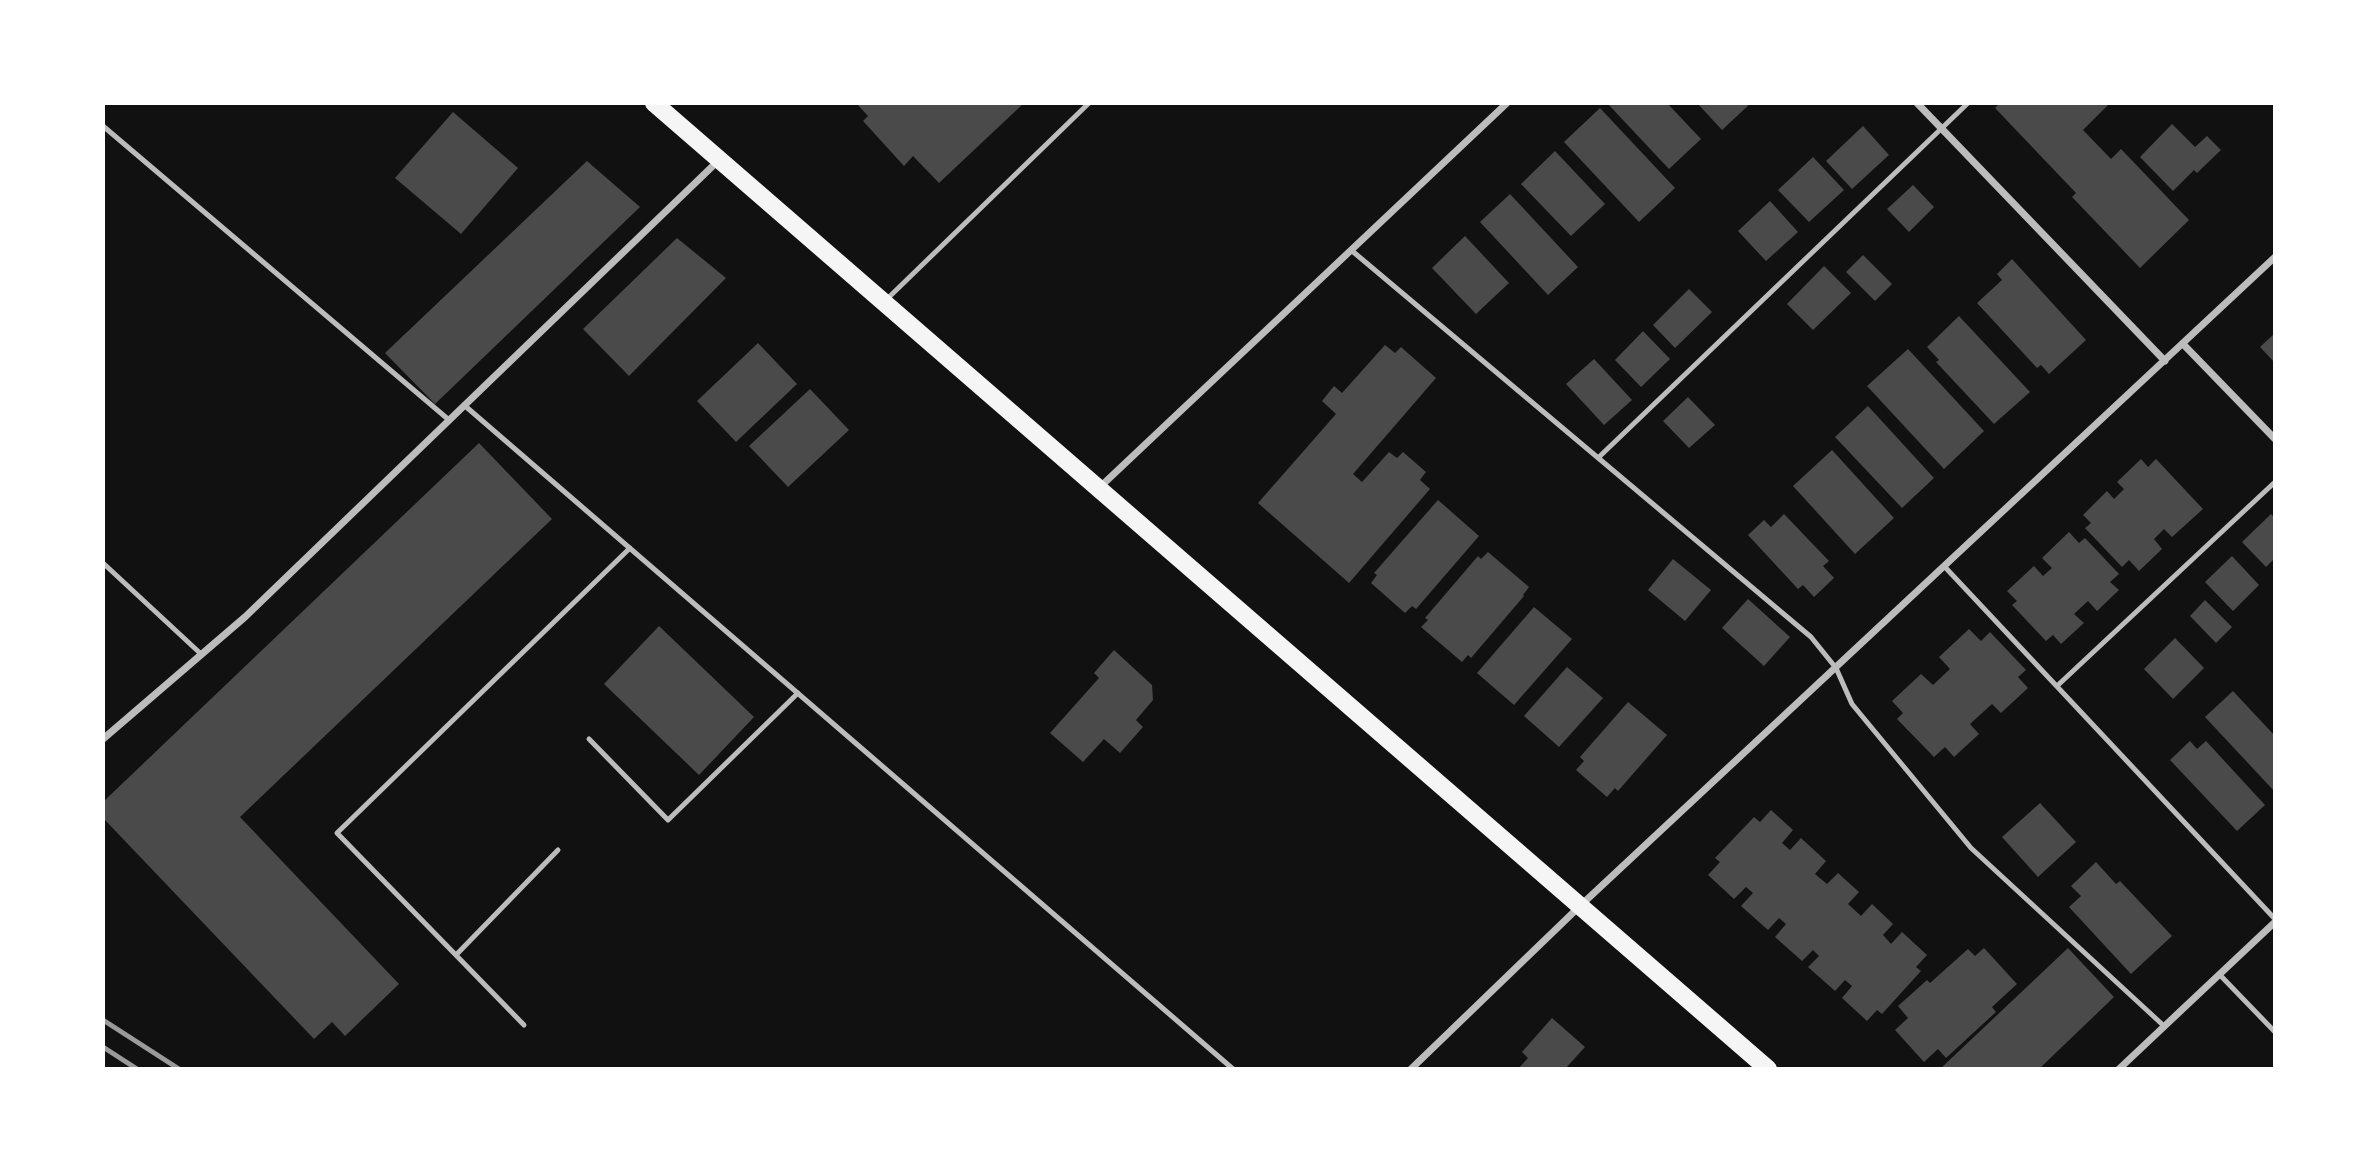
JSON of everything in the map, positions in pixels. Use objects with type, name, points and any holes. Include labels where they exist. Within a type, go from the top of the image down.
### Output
[{"type":"main road","points":[[654,103],[1768,1069]]},
{"type":"street","points":[[1099,488],[1507,103]]},
{"type":"street","points":[[1917,103],[2165,361]]},
{"type":"street","points":[[103,739],[245,617],[719,160]]},
{"type":"street","points":[[1411,1069],[1580,906],[2275,257]]},
{"type":"street","points":[[2183,344],[2275,439]]},
{"type":"street","points":[[2119,1069],[2275,920]]},
{"type":"lane","points":[[883,302],[1089,103]]},
{"type":"lane","points":[[1600,457],[1968,103]]},
{"type":"lane","points":[[103,126],[449,419]]},
{"type":"lane","points":[[1351,250],[1811,637],[1836,668],[1852,704],[1971,848],[2164,1026]]},
{"type":"lane","points":[[464,405],[1233,1069]]},
{"type":"lane","points":[[2057,686],[2275,482]]},
{"type":"lane","points":[[524,1025],[337,832],[630,548]]},
{"type":"lane","points":[[103,563],[201,654]]},
{"type":"lane","points":[[1944,566],[2275,920]]},
{"type":"lane","points":[[589,739],[668,820],[798,694]]},
{"type":"lane","points":[[456,955],[558,850]]},
{"type":"lane","points":[[2219,974],[2275,1032]]},
{"type":"building","points":[[856,103],[1024,103],[939,183],[913,156],[904,166],[863,121],[868,116]]},
{"type":"building","points":[[1607,103],[1667,103],[1701,139],[1669,169]]},
{"type":"building","points":[[1697,103],[1751,103],[1722,130]]},
{"type":"building","points":[[2000,103],[2110,103],[2083,130],[2111,159],[2121,149],[2189,220],[2140,268],[2072,197],[2076,193],[1995,108]]},
{"type":"building","points":[[1600,108],[1675,188],[1639,222],[1564,142]]},
{"type":"building","points":[[453,112],[518,168],[461,234],[395,178]]},
{"type":"building","points":[[2172,124],[2195,147],[2207,136],[2221,150],[2197,173],[2194,170],[2173,191],[2140,157]]},
{"type":"building","points":[[1863,126],[1889,155],[1852,189],[1826,161]]},
{"type":"building","points":[[1555,151],[1605,204],[1571,236],[1521,184]]},
{"type":"building","points":[[1813,157],[1844,190],[1809,222],[1778,190]]},
{"type":"building","points":[[587,161],[640,207],[435,404],[385,353]]},
{"type":"building","points":[[1913,185],[1934,207],[1909,232],[1887,209]]},
{"type":"building","points":[[1510,194],[1578,267],[1548,295],[1480,222]]},
{"type":"building","points":[[1770,201],[1798,232],[1766,261],[1738,231]]},
{"type":"building","points":[[1465,236],[1509,283],[1476,314],[1432,268]]},
{"type":"building","points":[[677,238],[726,278],[629,376],[583,329]]},
{"type":"building","points":[[1863,255],[1892,284],[1875,301],[1846,272]]},
{"type":"building","points":[[2012,259],[2086,340],[2049,374],[2041,365],[2037,368],[1977,303],[2002,280],[1997,274]]},
{"type":"building","points":[[1824,266],[1851,293],[1813,330],[1787,304]]},
{"type":"building","points":[[1689,289],[1712,312],[1675,348],[1653,325]]},
{"type":"building","points":[[1959,316],[2030,392],[1994,424],[1936,362],[1939,360],[1927,347]]},
{"type":"building","points":[[1643,331],[1670,359],[1641,387],[1615,360]]},
{"type":"building","points":[[2275,333],[2275,363],[2260,347]]},
{"type":"building","points":[[758,343],[797,384],[736,442],[697,401]]},
{"type":"building","points":[[1385,345],[1395,353],[1401,347],[1436,378],[1353,474],[1362,482],[1389,452],[1397,458],[1403,452],[1426,472],[1420,480],[1430,489],[1349,583],[1258,503],[1336,414],[1322,401],[1334,386],[1342,393]]},
{"type":"building","points":[[1908,349],[1984,431],[1944,469],[1867,386]]},
{"type":"building","points":[[1594,359],[1632,400],[1604,425],[1566,384]]},
{"type":"building","points":[[810,389],[849,430],[788,487],[749,446]]},
{"type":"building","points":[[1688,397],[1715,425],[1689,448],[1663,421]]},
{"type":"building","points":[[1868,406],[1934,478],[1902,508],[1835,437]]},
{"type":"building","points":[[479,443],[552,519],[240,817],[399,984],[345,1036],[332,1022],[314,1039],[103,818],[103,802]]},
{"type":"building","points":[[1832,450],[1894,518],[1855,554],[1793,486]]},
{"type":"building","points":[[2141,459],[2148,467],[2156,459],[2203,509],[2172,537],[2164,529],[2154,539],[2162,549],[2139,571],[2129,560],[2122,567],[2085,528],[2091,523],[2083,515],[2107,491],[2114,499],[2124,489],[2117,482]]},
{"type":"building","points":[[1438,500],[1479,536],[1416,609],[1412,606],[1405,613],[1371,583],[1377,575],[1374,573]]},
{"type":"building","points":[[1784,514],[1829,561],[1823,566],[1834,578],[1814,597],[1803,585],[1798,589],[1748,535],[1764,520],[1771,527]]},
{"type":"building","points":[[2271,514],[2275,518],[2275,558],[2266,567],[2242,542]]},
{"type":"building","points":[[2069,532],[2079,543],[2085,538],[2119,574],[2110,582],[2119,590],[2097,611],[2088,601],[2074,614],[2084,623],[2061,644],[2053,635],[2046,641],[2012,605],[2017,601],[2007,591],[2034,566],[2043,576],[2052,568],[2042,558]]},
{"type":"building","points":[[1488,552],[1529,587],[1471,658],[1468,655],[1462,662],[1421,627],[1428,620],[1425,618],[1478,556],[1481,559]]},
{"type":"building","points":[[2232,556],[2259,585],[2233,611],[2205,582]]},
{"type":"building","points":[[1673,559],[1711,590],[1685,621],[1648,590]]},
{"type":"building","points":[[1748,599],[1790,637],[1764,666],[1722,628]]},
{"type":"building","points":[[2205,600],[2232,627],[2216,643],[2190,616]]},
{"type":"building","points":[[1534,607],[1572,639],[1514,705],[1477,673]]},
{"type":"building","points":[[659,626],[754,717],[699,775],[604,684]]},
{"type":"building","points":[[1969,629],[1981,641],[1990,632],[2026,670],[2018,677],[2028,688],[2001,713],[1992,704],[1970,724],[1979,734],[1954,757],[1945,747],[1934,757],[1897,719],[1903,713],[1892,701],[1921,674],[1933,685],[1950,669],[1939,657]]},
{"type":"building","points":[[2175,638],[2204,668],[2173,699],[2144,669]]},
{"type":"building","points":[[1114,650],[1152,685],[1153,700],[1136,720],[1143,727],[1120,753],[1104,739],[1083,762],[1050,733],[1099,678],[1094,673]]},
{"type":"building","points":[[1567,667],[1603,698],[1559,747],[1524,716]]},
{"type":"building","points":[[2233,691],[2275,736],[2275,792],[2205,717]]},
{"type":"building","points":[[1628,702],[1667,735],[1618,791],[1615,788],[1607,797],[1576,770],[1584,761],[1580,757]]},
{"type":"building","points":[[2190,741],[2197,749],[2206,741],[2265,805],[2237,831],[2170,760]]},
{"type":"building","points":[[2040,803],[2076,842],[2038,877],[2002,837]]},
{"type":"building","points":[[1771,810],[1793,830],[1782,843],[1790,850],[1801,838],[1826,861],[1815,874],[1827,884],[1838,873],[1859,892],[1848,904],[1861,916],[1872,904],[1893,924],[1883,935],[1891,944],[1902,932],[1927,955],[1916,967],[1921,971],[1882,1014],[1877,1010],[1867,1021],[1842,998],[1852,986],[1845,980],[1835,991],[1808,967],[1819,956],[1813,950],[1802,961],[1775,937],[1786,924],[1779,918],[1768,930],[1741,906],[1753,893],[1746,887],[1734,899],[1708,875],[1720,862],[1715,858],[1754,817],[1760,822]]},
{"type":"building","points":[[2096,862],[2116,884],[2120,881],[2172,936],[2131,974],[2069,907],[2081,896],[2071,886]]},
{"type":"building","points":[[1984,948],[2017,984],[1992,1007],[1996,1012],[1946,1058],[1938,1049],[1924,1062],[1895,1030],[1908,1018],[1898,1006],[1927,980],[1930,983],[1968,949],[1975,956]]},
{"type":"building","points":[[2068,948],[2114,997],[2039,1069],[1940,1069]]},
{"type":"building","points":[[1552,1018],[1585,1047],[1565,1069],[1518,1069],[1528,1058],[1522,1052]]},
{"type":"railway","points":[[103,1020],[179,1069]]},
{"type":"railway","points":[[103,1047],[137,1069]]}]
